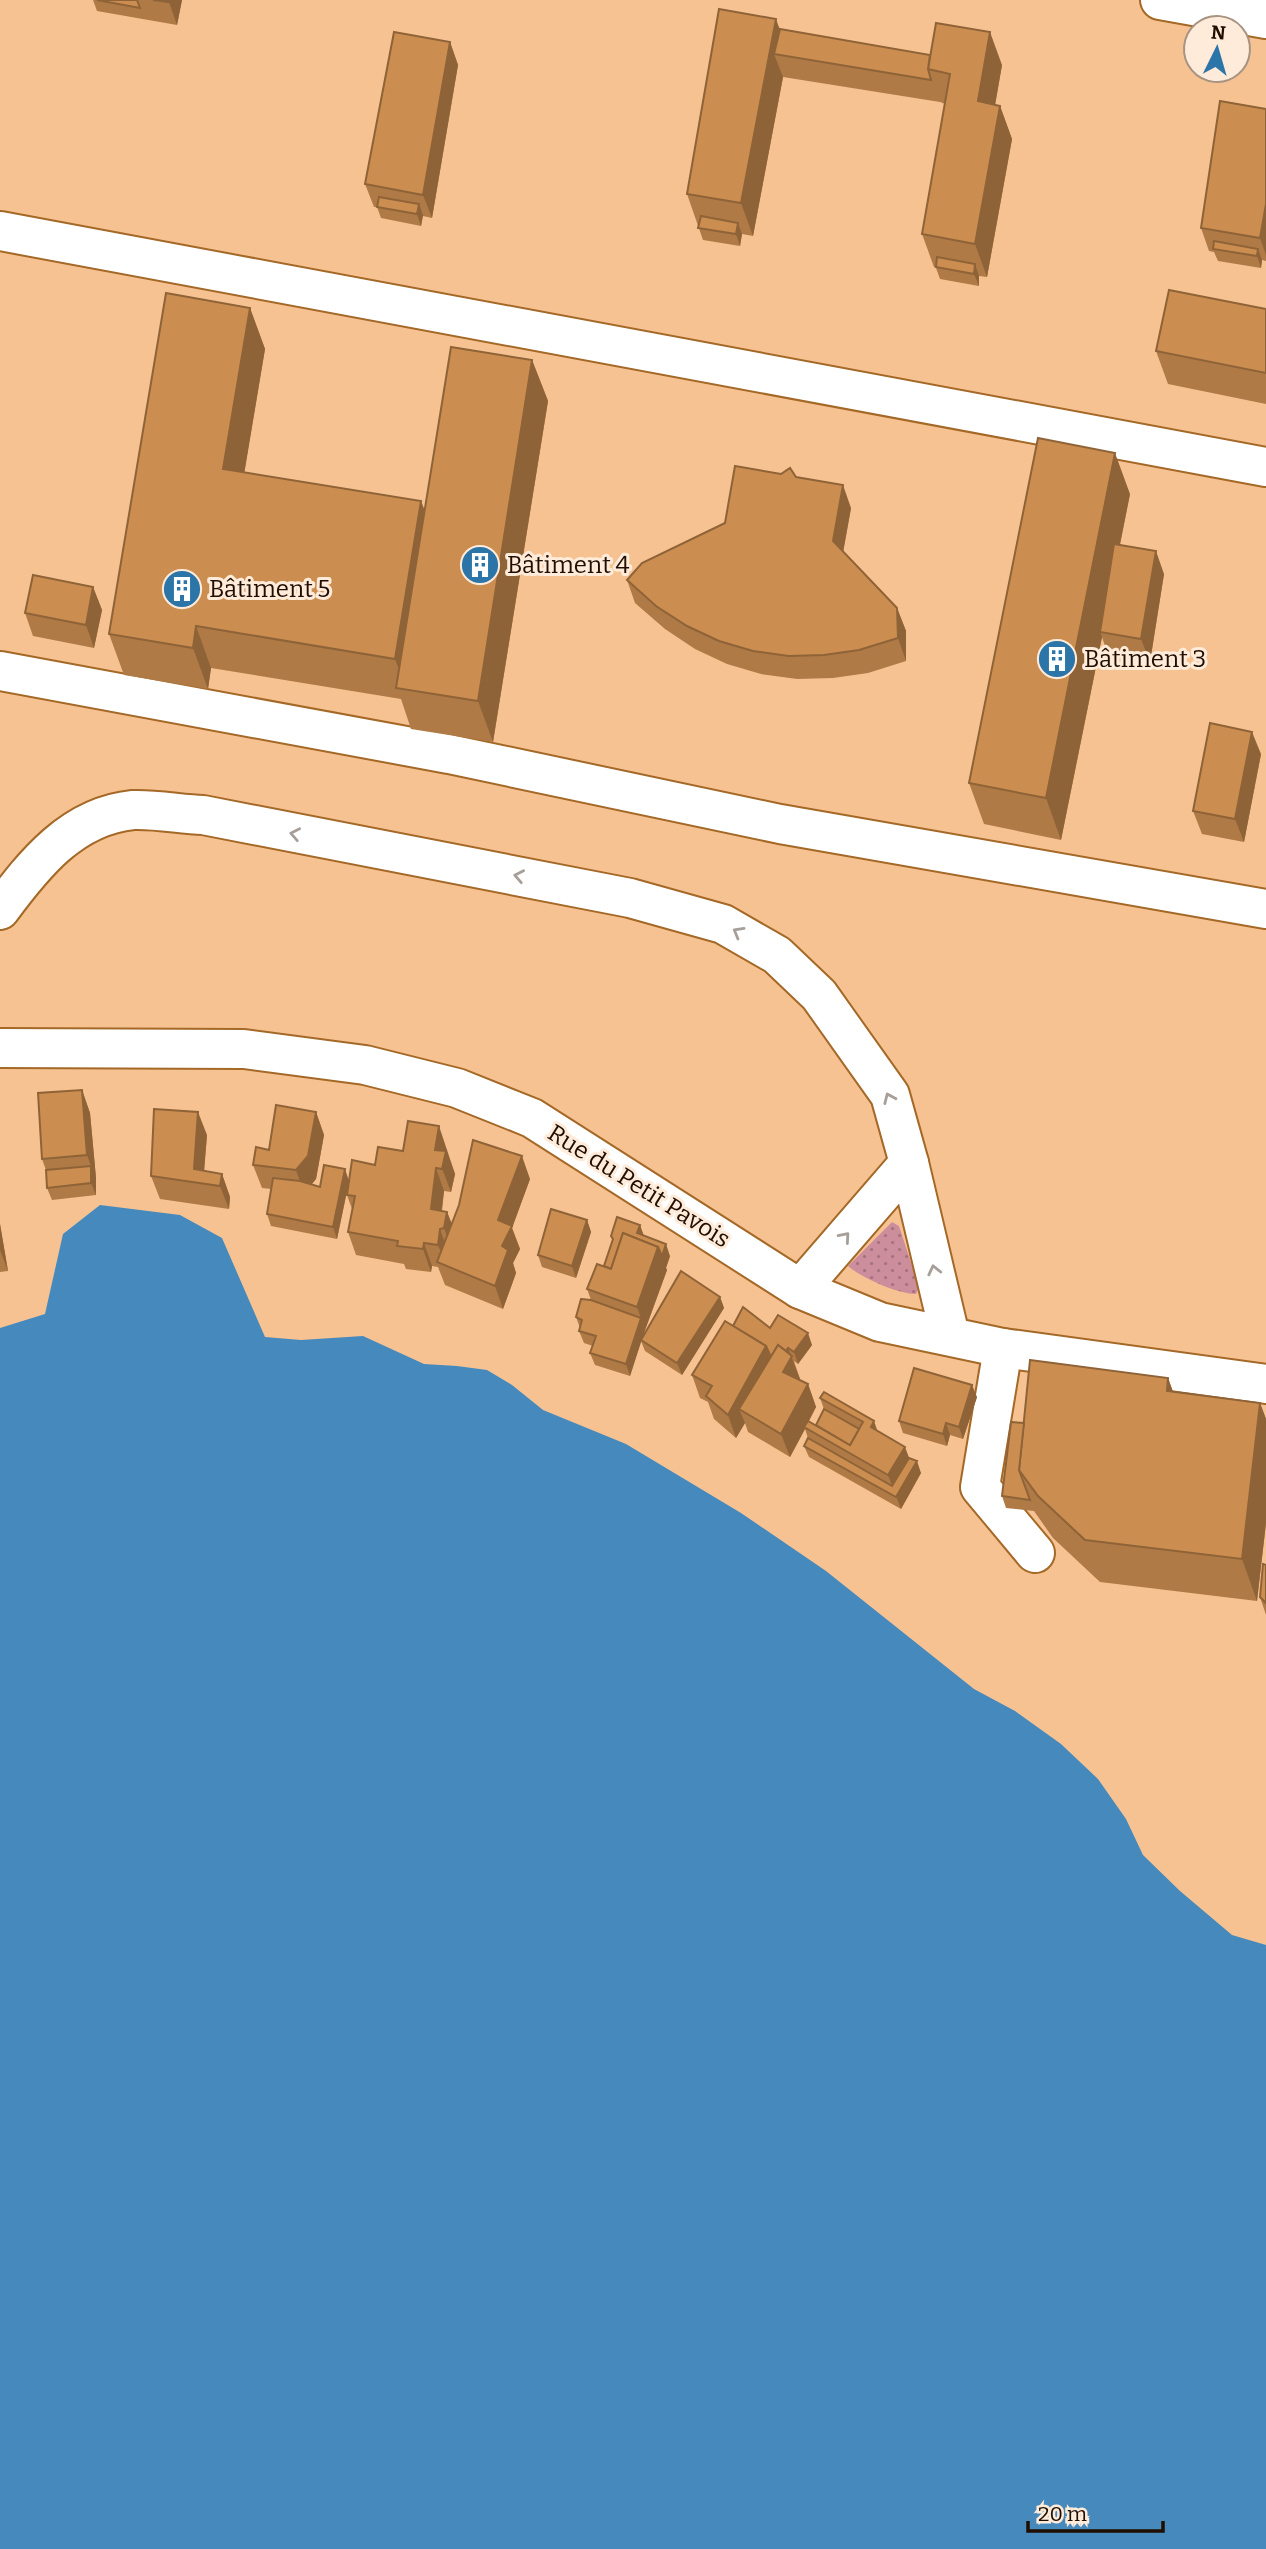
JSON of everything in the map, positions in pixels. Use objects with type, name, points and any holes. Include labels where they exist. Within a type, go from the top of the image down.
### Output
[{"type":"street","points":[[1172,1],[1266,19]]},
{"type":"street","points":[[0,231],[1266,467]]},
{"type":"street","points":[[0,671],[449,754],[780,824],[1266,909]]},
{"type":"street","points":[[0,910],[28,872],[61,839],[98,817],[134,810],[203,816],[630,898],[723,924],[777,955],[819,995],[890,1095],[950,1336]]},
{"type":"street","name":"Rue du Petit Pavois","points":[[0,1048],[244,1049],[365,1065],[457,1088],[532,1118],[800,1289],[880,1322],[1003,1348],[1266,1384]]},
{"type":"street","points":[[800,1289],[909,1163]]},
{"type":"street","points":[[1003,1348],[980,1487],[1035,1553]]},
{"type":"shaded area","points":[[892,1222],[899,1226],[919,1287],[916,1294],[880,1285],[848,1266]]},
{"type":"water","points":[[100,1205],[180,1215],[222,1238],[265,1337],[301,1340],[363,1336],[424,1364],[487,1370],[512,1385],[543,1410],[626,1444],[741,1513],[826,1571],[974,1689],[1015,1711],[1061,1744],[1098,1779],[1126,1819],[1143,1855],[1232,1935],[1266,1945],[1266,2549],[0,2549],[0,1328],[45,1314],[63,1234]]},
{"type":"building","points":[[97,0],[137,0],[140,8]]},
{"type":"building","points":[[719,9],[776,19],[741,203],[687,194]]},
{"type":"building","points":[[936,23],[990,32],[978,101],[1000,106],[975,244],[922,234],[950,74],[928,69]]},
{"type":"building","points":[[780,29],[930,55],[928,69],[931,80],[774,54]]},
{"type":"building","points":[[394,32],[450,42],[423,195],[365,184]]},
{"type":"building","points":[[1220,101],[1266,109],[1266,204],[1260,238],[1201,228]]},
{"type":"building","points":[[379,197],[419,204],[417,214],[377,207]]},
{"type":"building","points":[[701,216],[738,223],[736,234],[698,228]]},
{"type":"building","points":[[1214,241],[1258,249],[1257,256],[1213,249]]},
{"type":"building","points":[[937,257],[975,264],[974,274],[936,267]]},
{"type":"building","points":[[1169,290],[1266,309],[1266,373],[1156,351]]},
{"type":"building","points":[[166,293],[250,308],[223,469],[421,501],[395,659],[196,626],[193,648],[109,634]]},
{"type":"building","name":"Bâtiment 4","points":[[451,347],[532,360],[478,701],[396,688]]},
{"type":"building","name":"Bâtiment 3","points":[[1038,438],[1115,453],[1046,798],[969,783]]},
{"type":"building","points":[[735,466],[781,474],[790,468],[796,477],[843,485],[833,541],[897,608],[898,638],[859,650],[824,655],[789,656],[753,651],[719,641],[687,626],[656,606],[627,580],[642,563],[725,523]]},
{"type":"building","points":[[1114,544],[1156,551],[1141,639],[1100,632]]},
{"type":"building","points":[[33,575],[93,587],[86,625],[25,613]]},
{"type":"building","points":[[1210,723],[1252,732],[1235,819],[1193,811]]},
{"type":"building","points":[[82,1090],[87,1155],[42,1159],[38,1093]]},
{"type":"building","points":[[276,1105],[316,1112],[308,1156],[296,1170],[253,1165],[256,1147],[269,1150]]},
{"type":"building","points":[[154,1109],[198,1112],[194,1169],[222,1174],[220,1186],[151,1176]]},
{"type":"building","points":[[408,1121],[439,1126],[435,1150],[446,1151],[442,1169],[436,1168],[431,1209],[447,1212],[444,1228],[440,1229],[438,1245],[424,1243],[423,1249],[397,1246],[398,1241],[348,1232],[355,1196],[347,1195],[352,1160],[375,1165],[378,1147],[403,1151]]},
{"type":"building","points":[[473,1140],[522,1156],[498,1220],[512,1226],[502,1246],[508,1250],[495,1286],[437,1262],[459,1205]]},
{"type":"building","points":[[324,1165],[345,1169],[333,1227],[267,1214],[273,1178],[300,1181],[320,1187]]},
{"type":"building","points":[[91,1166],[91,1183],[47,1188],[46,1170]]},
{"type":"building","points":[[551,1209],[587,1220],[572,1266],[538,1255]]},
{"type":"building","points":[[617,1217],[640,1225],[637,1233],[666,1244],[662,1256],[658,1247],[623,1233],[611,1269],[604,1266]]},
{"type":"building","points":[[623,1233],[658,1247],[637,1307],[587,1289],[597,1264],[611,1269]]},
{"type":"building","points":[[681,1271],[720,1297],[677,1363],[641,1340]]},
{"type":"building","points":[[581,1299],[641,1318],[626,1364],[590,1353],[596,1336],[579,1331],[582,1320],[576,1317]]},
{"type":"building","points":[[743,1307],[770,1328],[778,1315],[808,1333],[794,1352],[788,1348],[786,1351],[778,1345],[771,1357],[766,1346],[733,1326]]},
{"type":"building","points":[[725,1321],[766,1346],[728,1415],[706,1396],[712,1386],[692,1375]]},
{"type":"building","points":[[778,1345],[792,1356],[783,1372],[808,1384],[781,1434],[739,1409]]},
{"type":"building","points":[[1030,1360],[1168,1378],[1167,1391],[1260,1403],[1242,1559],[1085,1540],[1038,1496],[1019,1470]]},
{"type":"building","points":[[914,1368],[972,1385],[959,1427],[946,1423],[943,1434],[899,1421]]},
{"type":"building","points":[[824,1392],[874,1421],[871,1427],[905,1447],[888,1475],[804,1427],[808,1421],[850,1445],[863,1422],[820,1398]]},
{"type":"building","points":[[824,1409],[859,1429],[850,1445],[816,1425]]},
{"type":"building","points":[[1011,1422],[1024,1423],[1019,1470],[1030,1500],[1002,1496]]},
{"type":"building","points":[[808,1438],[892,1486],[909,1458],[917,1461],[896,1497],[804,1446]]},
{"type":"building","points":[[1263,1564],[1266,1565],[1266,1603],[1260,1597]]},
{"type":"place","name":"Bâtiment 4","points":[[480,565]]},
{"type":"place","name":"Bâtiment 5","points":[[182,589]]},
{"type":"place","name":"Bâtiment 3","points":[[1057,659]]}]
